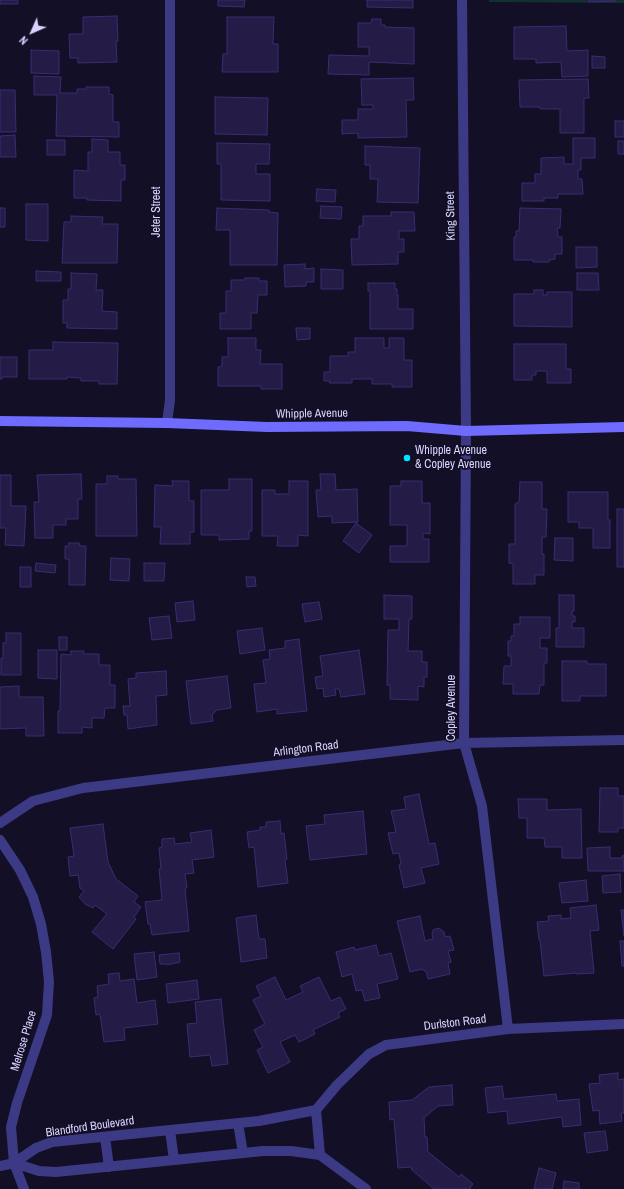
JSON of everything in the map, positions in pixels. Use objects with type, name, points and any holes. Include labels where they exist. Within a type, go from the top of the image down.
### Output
[{"type":"main road","name":"Whipple Avenue","points":[[0,421],[167,423],[267,427],[407,426],[466,431],[624,427]]},
{"type":"street","name":"Jeter Street","points":[[167,423],[170,392],[170,0]]},
{"type":"street","name":"King Street","points":[[462,0],[466,431]]},
{"type":"street","name":"Copley Avenue","points":[[466,431],[464,743],[482,806],[508,1030]]},
{"type":"street","name":"Arlington Road","points":[[0,823],[33,801],[84,788],[464,743],[624,740]]},
{"type":"street","name":"Melrose Place","points":[[0,840],[20,870],[32,897],[41,924],[49,982],[47,1015],[17,1103],[11,1127],[14,1163],[24,1189]]},
{"type":"street","name":"Durlston Road","points":[[316,1110],[337,1085],[369,1054],[386,1044],[508,1030],[624,1024]]},
{"type":"street","name":"Blandford Boulevard","points":[[14,1163],[36,1148],[52,1142],[259,1121],[316,1110]]},
{"type":"street","points":[[316,1110],[320,1154]]},
{"type":"street","points":[[238,1123],[243,1153]]},
{"type":"street","points":[[170,1130],[174,1160]]},
{"type":"street","points":[[105,1137],[109,1167]]},
{"type":"street","points":[[0,1166],[14,1163],[39,1171],[56,1172],[263,1151],[291,1151],[320,1154],[366,1189]]},
{"type":"green space","points":[[489,0],[624,0],[624,3],[489,2]]},
{"type":"building","points":[[0,0],[18,0],[18,4],[0,4]]},
{"type":"building","points":[[218,0],[245,0],[244,7],[218,6]]},
{"type":"building","points":[[367,0],[413,0],[413,8],[367,7]]},
{"type":"building","points":[[589,0],[615,0],[615,1],[589,2]]},
{"type":"building","points":[[117,16],[117,62],[78,63],[78,58],[70,58],[69,34],[83,34],[83,17]]},
{"type":"building","points":[[227,17],[274,17],[273,44],[278,44],[278,72],[222,72],[223,54],[227,54]]},
{"type":"building","points":[[372,19],[381,19],[381,25],[385,25],[385,27],[414,28],[414,64],[369,62],[369,75],[328,74],[329,55],[369,56],[369,47],[358,47],[358,23],[371,23]]},
{"type":"building","points":[[566,26],[567,51],[588,50],[588,76],[562,77],[561,62],[536,63],[536,59],[514,59],[514,27]]},
{"type":"building","points":[[31,50],[59,51],[59,74],[31,73]]},
{"type":"building","points":[[592,56],[605,57],[605,68],[592,68]]},
{"type":"building","points":[[34,76],[61,77],[60,93],[77,93],[77,89],[86,89],[86,87],[109,87],[109,94],[113,95],[113,122],[119,122],[119,137],[56,136],[57,95],[34,95]]},
{"type":"building","points":[[413,78],[414,100],[406,100],[407,137],[358,138],[358,133],[342,134],[342,120],[358,120],[358,109],[373,109],[373,105],[362,105],[361,79]]},
{"type":"building","points":[[588,79],[589,98],[584,98],[584,133],[560,133],[560,109],[520,107],[519,80]]},
{"type":"building","points":[[0,90],[15,90],[16,132],[0,132]]},
{"type":"building","points":[[215,97],[268,98],[267,135],[215,134]]},
{"type":"building","points":[[615,121],[624,121],[624,137],[615,137]]},
{"type":"building","points":[[15,135],[16,157],[0,157],[0,136]]},
{"type":"building","points":[[573,138],[595,138],[595,158],[581,158],[581,170],[578,170],[578,179],[582,179],[583,194],[558,194],[558,198],[544,198],[544,201],[522,201],[522,183],[535,183],[535,174],[541,174],[541,158],[564,157],[564,164],[573,164]]},
{"type":"building","points":[[92,139],[108,140],[108,152],[120,152],[120,165],[125,165],[125,180],[121,180],[121,201],[74,198],[74,170],[88,171],[88,152],[92,152]]},
{"type":"building","points":[[47,140],[65,140],[65,155],[47,155]]},
{"type":"building","points":[[618,141],[624,141],[624,154],[618,154]]},
{"type":"building","points":[[217,143],[270,144],[269,164],[256,164],[256,174],[270,174],[270,201],[221,200],[221,164],[217,164]]},
{"type":"building","points":[[365,146],[420,148],[418,203],[377,202],[378,179],[370,179],[370,165],[365,165]]},
{"type":"building","points":[[317,189],[336,190],[335,202],[316,201]]},
{"type":"building","points":[[26,204],[48,204],[48,241],[26,240]]},
{"type":"building","points":[[321,206],[342,207],[341,219],[320,218]]},
{"type":"building","points":[[0,208],[5,208],[5,227],[0,227]]},
{"type":"building","points":[[217,208],[269,210],[269,212],[278,213],[277,265],[230,265],[230,230],[216,230]]},
{"type":"building","points":[[520,208],[561,209],[560,228],[557,228],[558,237],[562,237],[562,254],[555,254],[555,259],[549,260],[549,262],[514,260],[514,237],[516,237],[516,231],[519,231]]},
{"type":"building","points":[[391,212],[414,212],[415,231],[399,231],[399,239],[404,239],[404,252],[398,252],[398,264],[352,265],[351,239],[359,239],[359,226],[363,226],[363,216],[391,216]]},
{"type":"building","points":[[71,216],[103,217],[102,224],[118,224],[117,263],[62,263],[64,222],[71,222]]},
{"type":"building","points":[[576,247],[597,247],[597,267],[576,268]]},
{"type":"building","points":[[305,264],[305,269],[314,268],[314,282],[306,282],[306,286],[285,287],[284,265]]},
{"type":"building","points":[[321,269],[343,270],[343,289],[321,289]]},
{"type":"building","points":[[36,271],[61,272],[61,281],[36,281]]},
{"type":"building","points":[[71,273],[97,274],[96,290],[103,290],[102,311],[117,312],[117,329],[67,328],[67,323],[63,323],[63,300],[68,300],[68,289],[71,289]]},
{"type":"building","points":[[577,273],[598,273],[599,290],[577,290]]},
{"type":"building","points":[[245,278],[259,278],[259,281],[267,281],[267,295],[258,295],[257,313],[251,313],[251,329],[220,329],[220,313],[226,313],[226,291],[231,291],[231,280],[245,280]]},
{"type":"building","points":[[368,283],[395,283],[395,289],[397,289],[398,295],[398,309],[413,309],[413,329],[370,329],[370,291],[368,291]]},
{"type":"building","points":[[534,290],[543,290],[543,295],[547,295],[547,292],[572,292],[572,327],[514,326],[514,294],[534,294]]},
{"type":"building","points":[[296,328],[310,328],[310,339],[297,340]]},
{"type":"building","points":[[228,338],[256,338],[256,350],[261,350],[260,364],[282,364],[282,389],[261,389],[261,386],[218,386],[218,367],[222,366],[222,357],[228,357]]},
{"type":"building","points":[[355,338],[384,338],[384,348],[389,348],[389,338],[404,338],[404,360],[412,360],[412,387],[392,387],[392,384],[372,384],[372,379],[352,379],[352,383],[329,383],[330,381],[324,381],[324,372],[330,372],[330,356],[348,356],[348,352],[355,352]]},
{"type":"building","points":[[53,342],[118,343],[117,384],[99,384],[99,381],[81,381],[81,378],[67,377],[67,379],[29,379],[29,350],[53,350]]},
{"type":"building","points":[[514,344],[566,344],[566,369],[571,369],[571,383],[547,383],[547,371],[536,371],[536,375],[532,375],[532,380],[514,380]]},
{"type":"building","points":[[0,357],[17,357],[17,377],[2,377],[2,379],[0,379]]},
{"type":"building","points":[[81,474],[82,499],[78,499],[78,519],[66,519],[66,525],[53,525],[53,538],[35,538],[34,502],[39,502],[37,475]]},
{"type":"building","points":[[320,474],[335,474],[336,490],[357,489],[358,522],[332,523],[332,516],[318,517],[316,490],[321,490]]},
{"type":"building","points":[[0,475],[11,475],[11,506],[26,506],[24,546],[5,545],[6,528],[0,528]]},
{"type":"building","points":[[107,476],[118,476],[118,479],[136,479],[137,536],[96,536],[96,484],[107,484]]},
{"type":"building","points":[[229,479],[252,479],[252,531],[249,531],[249,539],[219,540],[219,535],[201,535],[201,490],[229,490]]},
{"type":"building","points":[[172,481],[189,481],[189,501],[194,501],[194,532],[190,532],[190,544],[160,544],[161,527],[154,527],[155,485],[173,486]]},
{"type":"building","points":[[289,481],[308,481],[308,536],[298,535],[298,546],[277,546],[278,536],[262,536],[262,490],[275,490],[275,494],[289,494]]},
{"type":"building","points":[[401,481],[422,481],[422,503],[430,503],[430,534],[423,533],[423,539],[429,539],[429,562],[390,562],[390,546],[407,546],[407,525],[390,525],[390,486],[401,486]]},
{"type":"building","points":[[520,482],[542,482],[542,509],[547,509],[546,537],[542,537],[544,575],[535,575],[535,584],[513,584],[513,564],[509,563],[509,544],[515,544],[515,504],[519,502]]},
{"type":"building","points":[[568,492],[608,492],[610,548],[593,548],[593,528],[579,528],[579,522],[568,522]]},
{"type":"building","points":[[617,509],[624,509],[624,567],[617,567]]},
{"type":"building","points":[[356,523],[372,535],[359,553],[343,541]]},
{"type":"building","points":[[555,538],[573,538],[573,561],[554,560]]},
{"type":"building","points":[[69,543],[79,543],[80,546],[86,546],[85,585],[69,585],[69,559],[65,559],[65,546],[69,546]]},
{"type":"building","points":[[111,558],[130,559],[129,581],[110,580]]},
{"type":"building","points":[[36,563],[56,565],[55,573],[35,571]]},
{"type":"building","points":[[144,563],[165,563],[164,581],[144,581]]},
{"type":"building","points":[[20,567],[31,567],[31,587],[20,587]]},
{"type":"building","points":[[246,577],[255,577],[256,586],[247,587]]},
{"type":"building","points":[[384,595],[412,596],[412,619],[409,619],[408,651],[422,651],[422,662],[427,662],[427,677],[424,677],[424,687],[418,686],[418,700],[390,699],[390,685],[387,685],[388,630],[399,630],[399,619],[384,619]]},
{"type":"building","points":[[559,595],[574,595],[574,611],[572,611],[572,616],[575,616],[575,622],[572,622],[572,628],[584,628],[584,647],[556,647],[556,628],[559,628]]},
{"type":"building","points":[[193,601],[195,620],[177,622],[175,603]]},
{"type":"building","points":[[319,602],[322,619],[305,622],[302,604]]},
{"type":"building","points":[[169,616],[172,638],[152,640],[149,618]]},
{"type":"building","points":[[520,617],[550,617],[550,638],[540,638],[540,648],[547,648],[547,663],[544,663],[544,685],[540,685],[539,694],[513,694],[513,684],[503,684],[504,666],[511,666],[511,656],[508,656],[508,641],[511,641],[511,636],[514,636],[514,624],[520,624]]},
{"type":"building","points":[[262,628],[265,650],[240,654],[237,631]]},
{"type":"building","points":[[6,633],[21,633],[21,675],[1,675],[1,658],[3,658],[3,643],[6,643]]},
{"type":"building","points":[[59,637],[67,637],[67,650],[59,650]]},
{"type":"building","points":[[299,639],[307,711],[277,714],[277,709],[257,712],[254,684],[266,683],[263,660],[270,659],[269,650],[285,648],[285,641]]},
{"type":"building","points":[[38,650],[57,650],[57,679],[38,678]]},
{"type":"building","points":[[359,650],[365,694],[341,697],[339,689],[335,689],[336,695],[324,697],[323,688],[317,689],[315,677],[323,676],[320,656]]},
{"type":"building","points":[[71,651],[84,651],[84,654],[99,654],[99,665],[110,665],[110,685],[115,685],[115,708],[105,708],[104,718],[92,718],[92,728],[82,727],[82,733],[58,733],[61,654],[71,655]]},
{"type":"building","points":[[562,661],[587,661],[587,664],[606,664],[606,696],[580,696],[580,701],[562,701]]},
{"type":"building","points":[[166,671],[167,695],[156,696],[157,725],[128,729],[127,715],[124,715],[123,706],[130,706],[128,679],[136,678],[136,673]]},
{"type":"building","points":[[227,676],[231,708],[217,710],[212,715],[213,721],[191,724],[186,681]]},
{"type":"building","points":[[19,686],[19,697],[43,697],[44,736],[26,736],[26,728],[0,729],[0,687]]},
{"type":"building","points":[[600,788],[618,788],[618,796],[624,796],[624,828],[618,828],[618,832],[599,832]]},
{"type":"building","points":[[419,794],[429,844],[435,843],[439,864],[421,868],[425,883],[404,888],[399,865],[401,864],[399,853],[393,854],[388,833],[396,832],[391,811],[406,809],[404,797]]},
{"type":"building","points":[[518,799],[547,799],[547,810],[581,809],[582,858],[562,858],[562,847],[545,847],[544,838],[527,838],[527,818],[519,818]]},
{"type":"building","points":[[363,811],[367,854],[310,860],[306,826],[325,824],[324,815]]},
{"type":"building","points":[[280,821],[281,834],[284,833],[288,883],[258,887],[254,847],[249,848],[247,832],[260,830],[260,827],[266,827],[266,822]]},
{"type":"building","points":[[103,824],[108,862],[116,879],[138,896],[134,902],[141,907],[134,917],[136,919],[113,949],[92,932],[107,914],[95,905],[93,908],[85,904],[79,897],[84,891],[80,888],[78,875],[70,876],[68,857],[74,856],[70,828]]},
{"type":"building","points":[[211,830],[214,857],[192,860],[194,873],[185,874],[189,931],[152,935],[150,924],[148,924],[145,902],[162,900],[159,869],[161,869],[159,848],[162,847],[162,839],[174,838],[175,844],[192,842],[190,833]]},
{"type":"building","points":[[610,847],[610,858],[622,858],[624,855],[624,871],[588,871],[587,848]]},
{"type":"building","points":[[620,874],[621,892],[603,893],[602,876]]},
{"type":"building","points":[[586,880],[588,901],[562,903],[559,883]]},
{"type":"building","points":[[596,905],[599,930],[590,931],[594,973],[544,976],[537,922],[549,921],[548,916],[561,915],[561,919],[571,918],[570,908]]},
{"type":"building","points":[[621,910],[624,910],[624,936]]},
{"type":"building","points":[[256,915],[259,939],[265,939],[267,958],[241,962],[236,918]]},
{"type":"building","points":[[420,916],[425,941],[433,939],[433,930],[439,928],[444,932],[445,937],[450,936],[454,950],[448,951],[451,962],[448,963],[450,974],[428,979],[426,971],[423,969],[410,972],[397,921]]},
{"type":"building","points":[[620,941],[624,941],[624,966],[622,966]]},
{"type":"building","points":[[376,945],[379,956],[391,953],[398,979],[377,984],[380,998],[365,1001],[362,990],[356,991],[352,974],[342,977],[336,952],[354,947],[355,950]]},
{"type":"building","points":[[154,952],[157,977],[137,980],[134,954]]},
{"type":"building","points":[[179,953],[180,962],[167,965],[160,964],[159,955]]},
{"type":"building","points":[[119,973],[120,981],[134,979],[137,1003],[155,1000],[158,1024],[124,1028],[125,1040],[104,1042],[100,1014],[96,1015],[94,998],[98,997],[97,986],[109,984],[108,974]]},
{"type":"building","points":[[275,977],[286,1000],[303,992],[300,986],[319,977],[331,1001],[340,997],[346,1009],[338,1013],[340,1017],[313,1030],[315,1034],[299,1042],[295,1035],[280,1042],[290,1062],[268,1073],[257,1050],[263,1047],[254,1030],[265,1024],[253,1000],[261,996],[256,986]]},
{"type":"building","points":[[197,980],[199,999],[168,1003],[166,984]]},
{"type":"building","points":[[221,999],[228,1064],[212,1066],[210,1055],[190,1057],[187,1024],[197,1023],[195,1002]]},
{"type":"building","points":[[618,1073],[618,1080],[624,1079],[624,1113],[621,1113],[622,1121],[600,1124],[599,1110],[593,1111],[589,1084],[600,1083],[599,1075]]},
{"type":"building","points":[[452,1085],[453,1105],[438,1106],[424,1118],[425,1137],[427,1137],[427,1151],[459,1177],[461,1174],[473,1184],[470,1188],[471,1189],[434,1189],[412,1170],[411,1167],[398,1168],[394,1119],[390,1120],[389,1102],[412,1100],[429,1087]]},
{"type":"building","points":[[502,1086],[504,1099],[556,1094],[557,1101],[579,1099],[581,1125],[563,1127],[562,1117],[508,1124],[507,1111],[488,1113],[485,1088]]},
{"type":"building","points":[[605,1131],[608,1150],[587,1153],[584,1133]]},
{"type":"building","points":[[539,1168],[556,1173],[552,1189],[534,1189]]},
{"type":"building","points":[[564,1181],[579,1183],[579,1189],[563,1189]]},
{"type":"place","name":"Whipple Avenue & Copley Avenue","points":[[407,458]]}]
